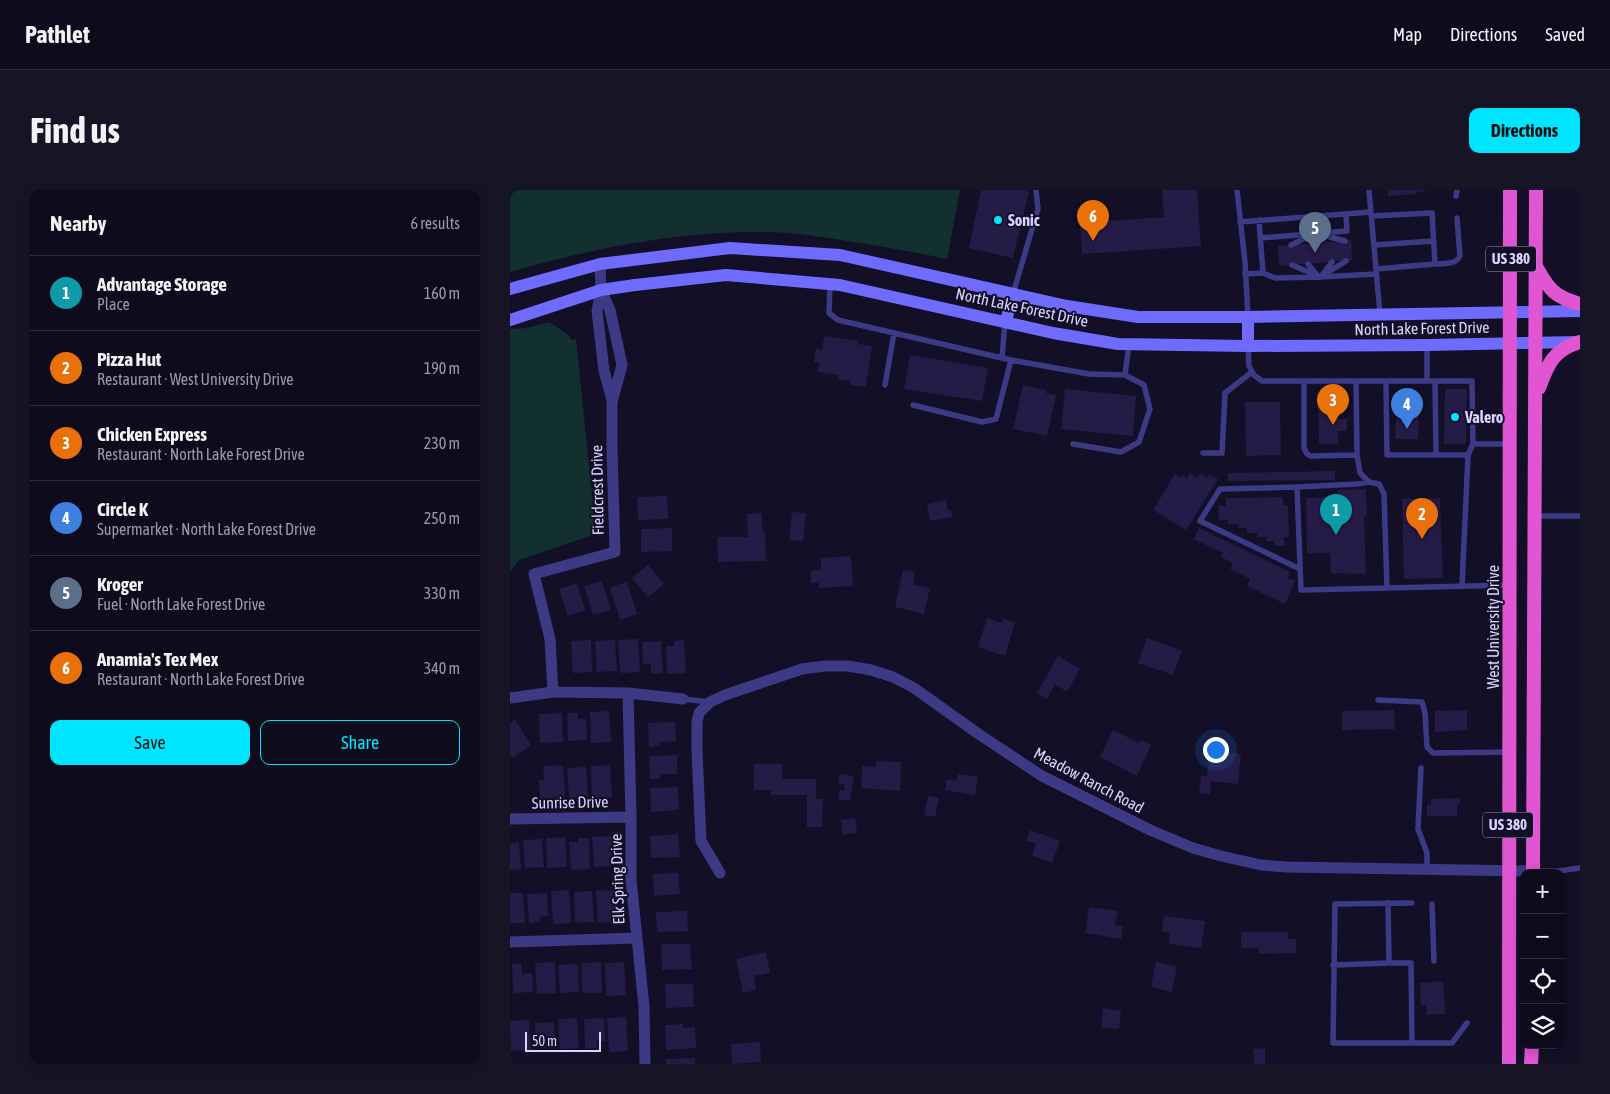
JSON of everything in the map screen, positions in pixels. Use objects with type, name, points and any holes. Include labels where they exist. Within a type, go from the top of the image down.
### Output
[{"type":"highway","name":"West University Drive","points":[[1509,1064],[1510,190]]},
{"type":"highway","name":"US 380","points":[[1533,869],[1536,190]]},
{"type":"highway","points":[[1536,268],[1548,287],[1564,300],[1580,304]]},
{"type":"highway","points":[[1535,398],[1551,359],[1560,350],[1580,342]]},
{"type":"highway","points":[[1510,585],[1535,586]]},
{"type":"highway","points":[[1531,1064],[1532,1049]]},
{"type":"main road","name":"North Lake Forest Drive","points":[[510,289],[600,264],[730,248],[840,255],[1067,306],[1138,317],[1580,311]]},
{"type":"main road","name":"North Lake Forest Drive","points":[[510,320],[601,290],[726,275],[830,284],[886,294],[1053,332],[1118,344],[1248,346],[1580,342]]},
{"type":"main road","points":[[1006,321],[1012,294]]},
{"type":"main road","points":[[1248,316],[1248,346]]},
{"type":"street","name":"Fieldcrest Drive","points":[[553,692],[550,639],[534,574],[615,552],[612,402],[604,371],[597,311],[601,290],[600,264]]},
{"type":"street","name":"Fieldcrest Drive","points":[[601,290],[610,310],[622,365],[612,402]]},
{"type":"street","name":"Meadow Ranch Road","points":[[710,702],[802,669],[848,666],[871,670],[893,677],[914,688],[1042,776],[1150,830],[1193,848],[1261,865],[1287,867],[1520,871]]},
{"type":"street","points":[[510,698],[553,692],[628,693],[683,699]]},
{"type":"street","name":"Elk Spring Drive","points":[[628,693],[631,880],[644,1006],[644,1064]]},
{"type":"street","points":[[710,702],[699,713],[697,722],[701,841],[720,873]]},
{"type":"street","name":"Sunrise Drive","points":[[510,819],[631,816]]},
{"type":"street","points":[[510,942],[636,938]]},
{"type":"lane","points":[[1012,294],[1038,209],[1036,190]]},
{"type":"lane","points":[[1237,190],[1248,316]]},
{"type":"lane","points":[[1369,190],[1380,314]]},
{"type":"lane","points":[[1240,222],[1346,214],[1432,213],[1435,264]]},
{"type":"lane","points":[[1260,238],[1347,231],[1346,214]]},
{"type":"lane","points":[[1245,274],[1263,273],[1275,278],[1320,277],[1455,262],[1460,256],[1457,218]]},
{"type":"lane","points":[[1259,220],[1263,273]]},
{"type":"lane","points":[[1316,233],[1330,242]]},
{"type":"lane","points":[[1307,243],[1316,233]]},
{"type":"lane","points":[[1291,245],[1316,233],[1345,241]]},
{"type":"lane","points":[[1374,244],[1434,241]]},
{"type":"lane","points":[[1320,277],[1346,261]]},
{"type":"lane","points":[[1320,277],[1332,262]]},
{"type":"lane","points":[[1308,264],[1320,277]]},
{"type":"lane","points":[[1292,265],[1320,277]]},
{"type":"lane","points":[[830,284],[829,313],[838,320],[1011,360],[1089,374],[1125,375],[1144,385],[1150,409],[1139,442],[1120,452],[1073,444]]},
{"type":"lane","points":[[1002,358],[1006,321]]},
{"type":"lane","points":[[885,385],[894,333]]},
{"type":"lane","points":[[1125,375],[1129,344]]},
{"type":"lane","points":[[1427,345],[1427,381]]},
{"type":"lane","points":[[1248,346],[1249,366],[1252,372],[1262,381],[1472,381],[1472,444],[1468,455],[1462,586]]},
{"type":"lane","points":[[913,405],[982,422],[996,419],[1011,360]]},
{"type":"lane","points":[[1203,453],[1222,453],[1225,393],[1252,372]]},
{"type":"lane","points":[[1304,381],[1304,448],[1307,454],[1311,456],[1357,455]]},
{"type":"lane","points":[[1356,381],[1357,455],[1360,473],[1369,482]]},
{"type":"lane","points":[[1386,381],[1387,455],[1468,455]]},
{"type":"lane","points":[[1435,381],[1436,455]]},
{"type":"lane","points":[[1472,444],[1511,444]]},
{"type":"lane","points":[[1300,569],[1200,521],[1220,489],[1369,482],[1379,484],[1384,494],[1387,588]]},
{"type":"lane","points":[[1297,486],[1300,590],[1510,585]]},
{"type":"lane","points":[[1535,516],[1580,516]]},
{"type":"lane","points":[[683,699],[710,702]]},
{"type":"lane","points":[[1378,700],[1422,702],[1425,712],[1427,748],[1433,753],[1509,752]]},
{"type":"lane","points":[[1421,768],[1418,829],[1427,853],[1428,869]]},
{"type":"lane","points":[[1565,870],[1580,868]]},
{"type":"lane","points":[[1388,903],[1389,963]]},
{"type":"lane","points":[[1412,903],[1335,904],[1333,1043],[1452,1043],[1468,1023]]},
{"type":"lane","points":[[1432,904],[1434,961]]},
{"type":"lane","points":[[1333,965],[1411,963],[1412,1043]]},
{"type":"green space","points":[[510,190],[960,190],[947,259],[801,234],[719,233],[684,236],[613,247],[510,272]]},
{"type":"green space","points":[[549,322],[569,335],[571,340],[576,339],[596,534],[519,560],[510,571],[510,329],[528,328]]},
{"type":"building","name":"Sonic","points":[[981,190],[1029,191],[1013,258],[969,248]]},
{"type":"building","points":[[1162,190],[1197,190],[1201,246],[1082,254],[1080,223],[1164,217]]},
{"type":"building","points":[[1388,190],[1426,191],[1417,192],[1417,194],[1388,196]]},
{"type":"building","points":[[1351,240],[1352,260],[1279,266],[1278,246]]},
{"type":"building","points":[[824,336],[859,341],[858,344],[872,346],[866,387],[850,385],[851,381],[838,380],[839,375],[818,372],[819,362],[814,362],[816,349],[822,350]]},
{"type":"building","points":[[910,355],[988,368],[982,401],[904,389]]},
{"type":"building","points":[[1023,385],[1046,390],[1046,393],[1056,395],[1047,436],[1013,429]]},
{"type":"building","points":[[1065,389],[1136,396],[1133,436],[1061,429]]},
{"type":"building","name":"Valero","points":[[1445,389],[1467,389],[1466,444],[1444,444]]},
{"type":"building","points":[[1337,393],[1337,419],[1347,419],[1347,431],[1338,431],[1338,444],[1319,444],[1318,394]]},
{"type":"building","points":[[1245,402],[1280,402],[1281,455],[1246,456]]},
{"type":"building","points":[[1397,402],[1419,402],[1418,439],[1395,439]]},
{"type":"building","points":[[1335,471],[1335,480],[1228,481],[1228,473]]},
{"type":"building","points":[[1190,473],[1197,478],[1200,473],[1207,478],[1209,474],[1218,479],[1186,530],[1153,510],[1175,474],[1181,478],[1183,475],[1187,478]]},
{"type":"building","points":[[1366,489],[1367,517],[1364,517],[1366,574],[1331,573],[1330,553],[1307,553],[1306,498],[1338,497],[1338,490]]},
{"type":"building","points":[[667,496],[668,519],[638,520],[637,497]]},
{"type":"building","points":[[1283,497],[1283,505],[1288,505],[1289,537],[1284,537],[1285,546],[1275,546],[1275,541],[1266,541],[1266,537],[1257,537],[1257,533],[1247,533],[1247,528],[1239,528],[1239,524],[1228,524],[1228,520],[1219,520],[1218,506],[1226,506],[1226,498]]},
{"type":"building","points":[[1440,498],[1443,578],[1404,579],[1402,499]]},
{"type":"building","points":[[946,500],[948,511],[951,510],[953,517],[930,521],[927,504]]},
{"type":"building","points":[[792,512],[806,513],[803,541],[789,540]]},
{"type":"building","points":[[762,513],[766,561],[718,562],[717,537],[748,537],[747,514]]},
{"type":"building","points":[[672,528],[672,551],[641,552],[641,529]]},
{"type":"building","points":[[1199,528],[1290,572],[1288,578],[1295,581],[1285,604],[1247,586],[1250,579],[1230,569],[1233,563],[1221,557],[1223,553],[1194,539]]},
{"type":"building","points":[[851,556],[853,586],[819,588],[819,583],[811,583],[811,571],[821,570],[821,558]]},
{"type":"building","points":[[648,565],[664,584],[648,597],[632,578]]},
{"type":"building","points":[[903,570],[915,572],[913,585],[930,588],[924,614],[895,607]]},
{"type":"building","points":[[602,581],[611,610],[593,615],[584,586]]},
{"type":"building","points":[[627,582],[637,614],[620,620],[610,587]]},
{"type":"building","points":[[577,583],[585,610],[568,616],[559,589]]},
{"type":"building","points":[[987,618],[1002,623],[1003,619],[1015,622],[1005,656],[978,647]]},
{"type":"building","points":[[1147,638],[1182,651],[1173,675],[1138,663]]},
{"type":"building","points":[[638,639],[640,672],[620,673],[618,640]]},
{"type":"building","points":[[591,640],[592,672],[573,673],[571,641]]},
{"type":"building","points":[[615,640],[617,671],[597,672],[595,641]]},
{"type":"building","points":[[684,640],[686,673],[667,674],[666,646],[674,646],[674,641]]},
{"type":"building","points":[[661,641],[663,673],[651,674],[651,664],[643,664],[642,642]]},
{"type":"building","points":[[1058,656],[1080,669],[1067,692],[1055,684],[1047,699],[1037,693]]},
{"type":"building","points":[[1394,710],[1395,729],[1342,730],[1342,711]]},
{"type":"building","points":[[1467,710],[1467,730],[1435,732],[1435,711]]},
{"type":"building","points":[[609,711],[611,742],[591,743],[590,712]]},
{"type":"building","points":[[562,713],[563,742],[540,743],[539,714]]},
{"type":"building","points":[[567,713],[578,713],[578,719],[586,719],[587,740],[568,741]]},
{"type":"building","points":[[515,719],[531,745],[512,758],[510,755],[510,723]]},
{"type":"building","points":[[675,722],[676,741],[659,742],[659,746],[649,747],[648,723]]},
{"type":"building","points":[[1113,730],[1139,743],[1141,740],[1151,745],[1137,776],[1100,757]]},
{"type":"building","points":[[1210,751],[1241,754],[1238,784],[1211,781],[1210,794],[1199,793],[1201,776],[1207,776]]},
{"type":"building","points":[[677,755],[677,774],[660,774],[661,779],[650,779],[649,756]]},
{"type":"building","points":[[876,761],[901,762],[900,791],[861,788],[862,766],[876,767]]},
{"type":"building","points":[[754,764],[782,764],[782,779],[816,779],[816,799],[823,799],[822,827],[807,827],[807,795],[771,795],[771,790],[754,790]]},
{"type":"building","points":[[563,765],[565,797],[540,799],[539,780],[544,780],[543,766]]},
{"type":"building","points":[[610,765],[612,797],[592,798],[591,766]]},
{"type":"building","points":[[586,767],[588,797],[569,798],[567,768]]},
{"type":"building","points":[[839,774],[854,776],[850,801],[838,799],[839,790],[844,791],[845,784],[838,783]]},
{"type":"building","points":[[958,774],[978,777],[975,795],[945,790],[947,779],[956,781]]},
{"type":"building","points":[[678,787],[679,810],[651,812],[650,788]]},
{"type":"building","points":[[928,796],[939,798],[935,817],[924,815]]},
{"type":"building","points":[[1460,798],[1460,805],[1457,805],[1457,816],[1427,816],[1427,805],[1431,805],[1431,799]]},
{"type":"building","points":[[855,818],[857,833],[843,835],[841,820]]},
{"type":"building","points":[[1030,830],[1060,841],[1052,863],[1032,855],[1036,844],[1026,841]]},
{"type":"building","points":[[678,834],[680,857],[651,858],[650,836]]},
{"type":"building","points":[[612,836],[613,866],[594,867],[592,837]]},
{"type":"building","points":[[565,837],[567,867],[547,868],[546,838]]},
{"type":"building","points":[[578,838],[589,838],[590,869],[571,870],[569,842],[578,842]]},
{"type":"building","points":[[542,839],[544,867],[525,868],[523,840]]},
{"type":"building","points":[[519,842],[521,869],[510,870],[510,843]]},
{"type":"building","points":[[678,873],[680,894],[654,896],[653,874]]},
{"type":"building","points":[[569,890],[571,923],[553,924],[551,891]]},
{"type":"building","points":[[616,890],[618,922],[598,923],[596,891]]},
{"type":"building","points":[[592,891],[594,922],[575,923],[574,892]]},
{"type":"building","points":[[510,893],[523,893],[525,923],[510,923]]},
{"type":"building","points":[[547,893],[548,916],[540,917],[540,922],[529,923],[527,894]]},
{"type":"building","points":[[1089,907],[1118,911],[1115,925],[1123,926],[1121,939],[1085,933]]},
{"type":"building","points":[[687,911],[688,931],[657,932],[656,912]]},
{"type":"building","points":[[1164,916],[1205,921],[1201,948],[1169,944],[1170,933],[1162,931]]},
{"type":"building","points":[[1241,932],[1288,932],[1288,939],[1296,939],[1296,953],[1259,954],[1259,948],[1241,948]]},
{"type":"building","points":[[661,944],[690,944],[692,969],[662,970]]},
{"type":"building","points":[[766,952],[770,973],[754,976],[756,990],[743,993],[736,959]]},
{"type":"building","points":[[555,962],[556,993],[537,994],[535,963]]},
{"type":"building","points":[[601,962],[602,993],[582,993],[581,963]]},
{"type":"building","points":[[624,962],[626,995],[606,996],[605,963]]},
{"type":"building","points":[[1156,962],[1177,966],[1172,992],[1151,987]]},
{"type":"building","points":[[521,963],[522,974],[532,973],[533,992],[513,993],[512,964]]},
{"type":"building","points":[[578,964],[579,992],[560,993],[558,965]]},
{"type":"building","points":[[1443,981],[1445,1014],[1427,1015],[1427,1005],[1421,1005],[1420,983]]},
{"type":"building","points":[[665,984],[693,984],[694,1007],[666,1008]]},
{"type":"building","points":[[1103,1008],[1121,1011],[1119,1029],[1101,1027]]},
{"type":"building","points":[[626,1017],[628,1051],[609,1052],[607,1018]]},
{"type":"building","points":[[577,1018],[579,1048],[560,1049],[558,1019]]},
{"type":"building","points":[[604,1018],[605,1041],[597,1041],[597,1048],[585,1049],[584,1019]]},
{"type":"building","points":[[529,1020],[531,1050],[511,1051],[510,1021]]},
{"type":"building","points":[[554,1022],[555,1048],[544,1048],[543,1042],[536,1042],[535,1023]]},
{"type":"building","points":[[683,1024],[683,1028],[695,1027],[696,1048],[666,1050],[665,1025]]},
{"type":"building","points":[[760,1042],[761,1062],[732,1064],[731,1044]]},
{"type":"building","points":[[1265,1048],[1265,1064],[1254,1064],[1253,1049]]},
{"type":"building","points":[[695,1058],[695,1064],[666,1064],[666,1059]]},
{"type":"place","name":"Sonic","points":[[998,220]]},
{"type":"place","name":"Anamia's Tex Mex","points":[[1093,241]]},
{"type":"place","name":"Kroger","points":[[1315,253]]},
{"type":"place","name":"Valero","points":[[1455,417]]},
{"type":"place","name":"Chicken Express","points":[[1333,425]]},
{"type":"place","name":"Circle K","points":[[1407,429]]},
{"type":"place","name":"Advantage Storage","points":[[1336,535]]},
{"type":"place","name":"Pizza Hut","points":[[1422,539]]}]
